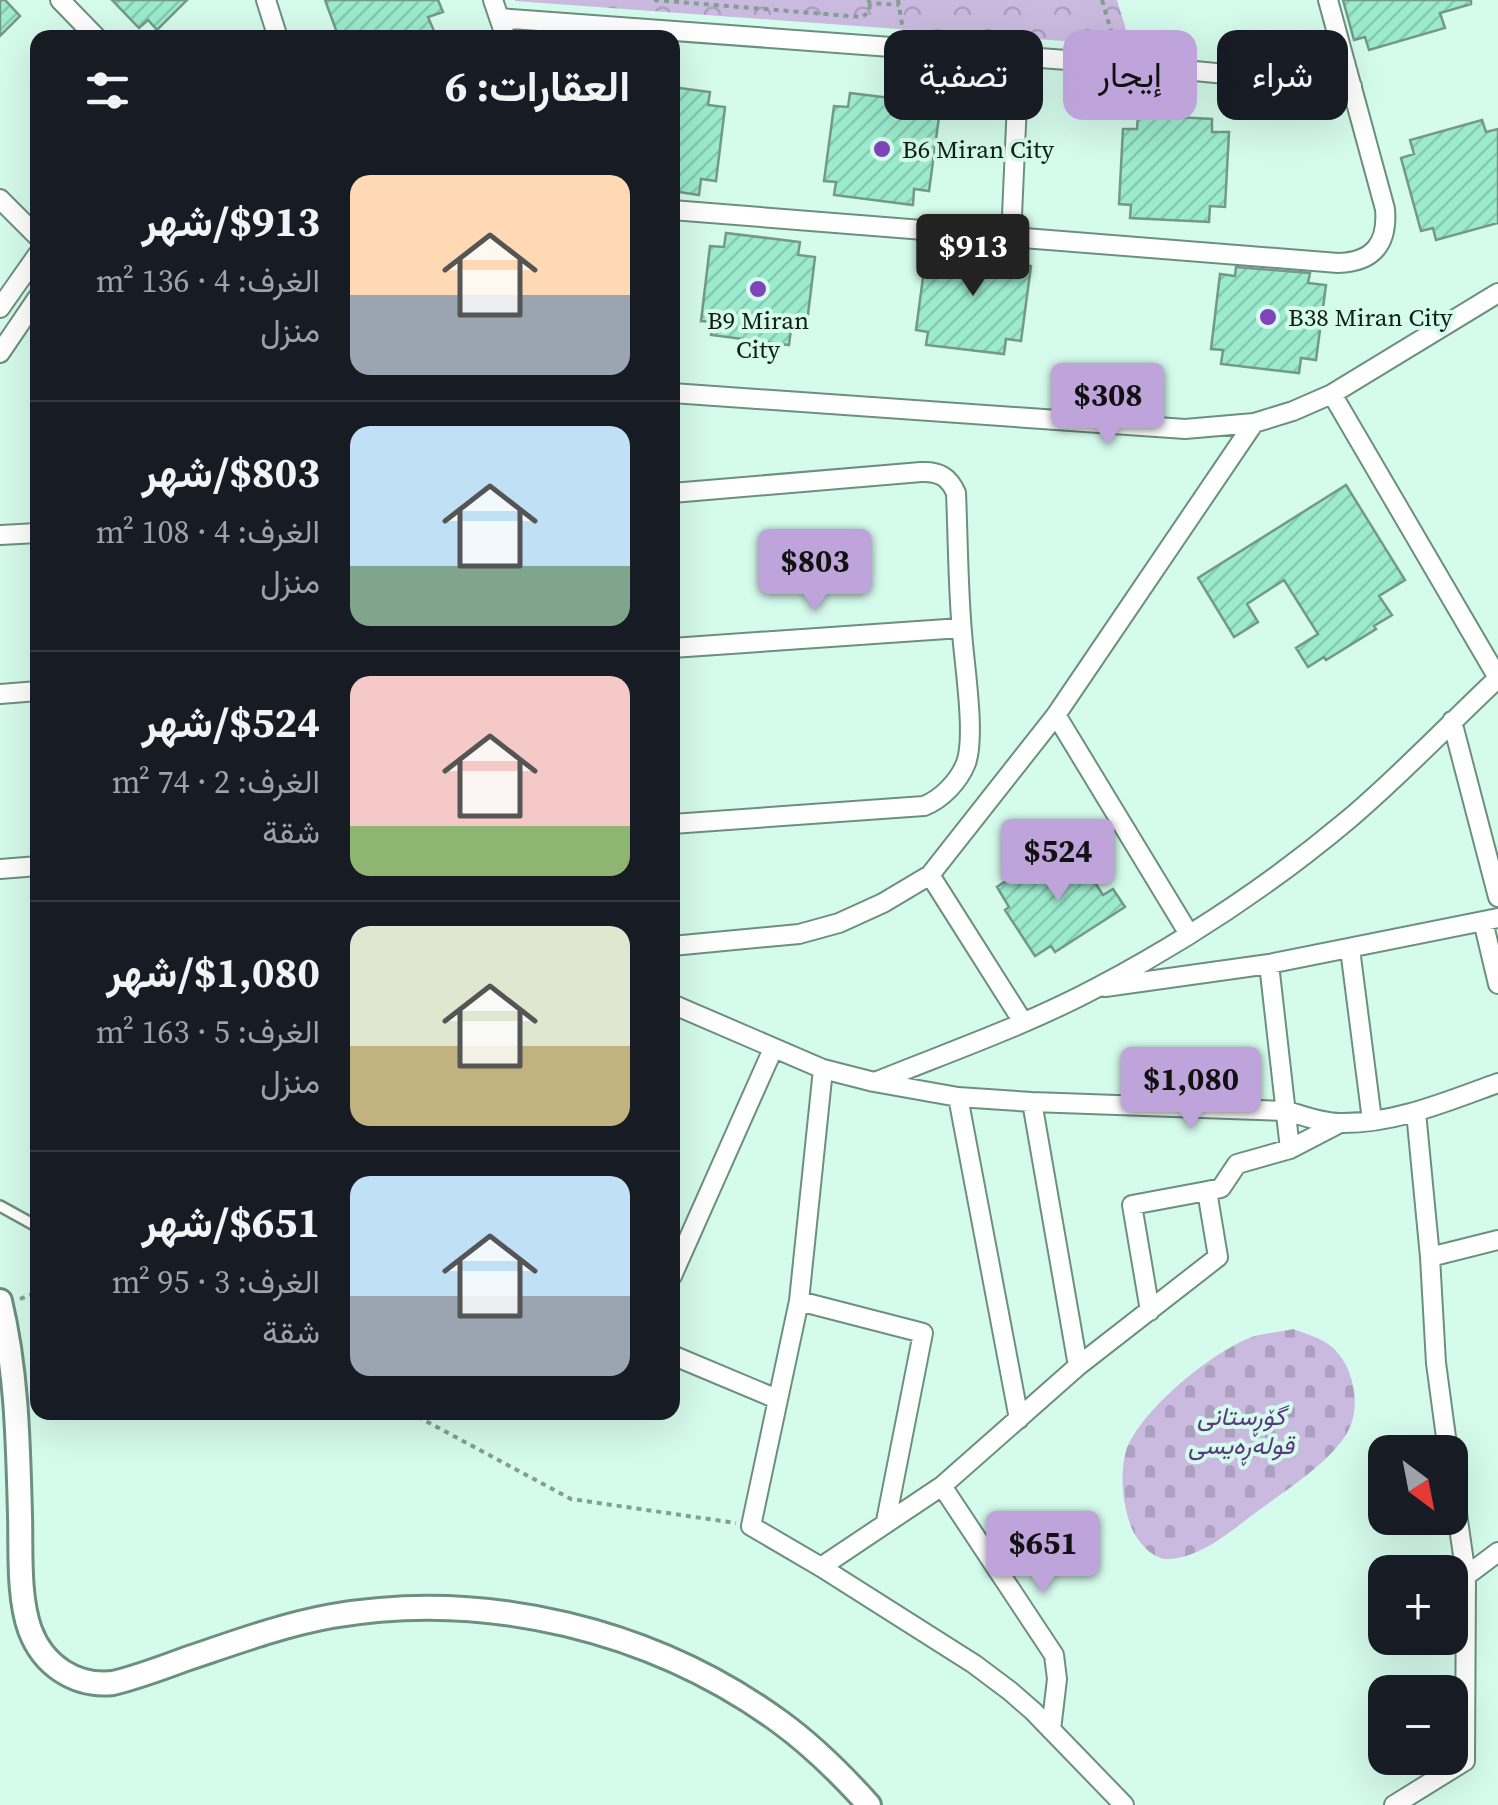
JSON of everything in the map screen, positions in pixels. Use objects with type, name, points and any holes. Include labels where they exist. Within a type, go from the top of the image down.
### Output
[{"type":"street","points":[[60,0],[89,30]]},
{"type":"street","points":[[266,0],[275,30]]},
{"type":"street","points":[[680,211],[1355,263],[1370,255],[1381,242],[1386,226],[1385,209],[1328,0]]},
{"type":"street","points":[[496,9],[884,47]]},
{"type":"street","points":[[1197,71],[1352,86]]},
{"type":"street","points":[[1012,238],[1017,120]]},
{"type":"street","points":[[0,199],[30,229]]},
{"type":"street","points":[[0,308],[30,265]]},
{"type":"street","points":[[680,395],[1185,429],[1254,423],[1332,394],[1498,293]]},
{"type":"street","points":[[0,354],[30,309]]},
{"type":"street","points":[[874,1082],[1096,988],[1189,934],[1282,871],[1350,818],[1498,678],[1332,394]]},
{"type":"street","points":[[680,945],[799,934],[858,916],[930,875],[1056,714],[1254,423]]},
{"type":"street","points":[[680,491],[932,471],[943,475],[956,493],[969,729],[966,764],[955,781],[933,802],[912,809],[680,824]]},
{"type":"street","points":[[0,535],[30,533]]},
{"type":"street","points":[[680,647],[961,628]]},
{"type":"street","points":[[0,694],[30,692]]},
{"type":"street","points":[[1056,714],[1189,934]]},
{"type":"street","points":[[1452,722],[1498,897]]},
{"type":"street","points":[[0,869],[30,867]]},
{"type":"street","points":[[930,875],[1023,1022]]},
{"type":"street","points":[[1096,988],[1269,964],[1491,920],[1498,984]]},
{"type":"street","points":[[1350,950],[1372,1120]]},
{"type":"street","points":[[1269,964],[1290,1149]]},
{"type":"street","points":[[680,1009],[823,1069],[958,1098],[1287,1111],[1340,1123],[1416,1112],[1498,1083]]},
{"type":"street","points":[[680,1258],[772,1049]]},
{"type":"street","points":[[823,1069],[799,1301],[751,1526],[974,1664],[1010,1691],[1124,1805]]},
{"type":"street","points":[[958,1098],[1019,1419]]},
{"type":"street","points":[[1032,1102],[1078,1366]]},
{"type":"street","points":[[1416,1112],[1436,1363],[1446,1435]]},
{"type":"street","points":[[1150,1311],[1132,1206],[1220,1188],[1237,1164],[1290,1149],[1340,1123]]},
{"type":"street","points":[[821,1567],[942,1486],[1078,1366],[1218,1256],[1207,1191]]},
{"type":"street","points":[[1430,1257],[1498,1240]]},
{"type":"street","points":[[0,1301],[17,1419],[26,1618],[48,1661],[69,1676],[90,1683],[124,1680],[298,1624],[368,1611],[435,1608],[544,1619],[641,1648],[721,1685],[804,1740],[869,1805]]},
{"type":"street","points":[[799,1301],[923,1333],[886,1521]]},
{"type":"street","points":[[680,1358],[777,1400]]},
{"type":"street","points":[[942,1486],[1054,1655],[1057,1679],[1051,1730]]},
{"type":"street","points":[[1468,1574],[1498,1552]]},
{"type":"street","points":[[1394,1805],[1465,1761],[1466,1655]]},
{"type":"lane","points":[[0,1206],[30,1223]]},
{"type":"path","points":[[654,0],[862,17],[869,12],[869,2],[898,2],[903,30]]},
{"type":"path","points":[[1102,0],[1111,30]]},
{"type":"path","points":[[424,1420],[571,1499],[751,1526]]},
{"type":"green space","points":[[1117,0],[1126,30],[1063,30],[1063,41],[1043,40],[1043,30],[912,30],[515,1]]},
{"type":"green space","name":"گۆڕستانی قولەڕەیسی","points":[[1293,1329],[1328,1344],[1344,1361],[1355,1397],[1347,1433],[1308,1474],[1218,1540],[1182,1557],[1163,1559],[1153,1554],[1134,1533],[1125,1504],[1124,1461],[1134,1435],[1162,1400],[1200,1367],[1255,1336]]},
{"type":"building","points":[[0,0],[5,0],[20,16],[0,36]]},
{"type":"building","points":[[112,0],[187,0],[157,30],[148,20],[139,28]]},
{"type":"building","points":[[325,0],[438,0],[443,12],[428,17],[434,30],[336,30]]},
{"type":"building","points":[[1343,0],[1471,0],[1471,4],[1440,13],[1445,28],[1369,50],[1365,37],[1354,40]]},
{"type":"building","points":[[680,88],[710,92],[708,105],[725,107],[716,181],[701,179],[699,195],[680,192]]},
{"type":"building","name":"B6 Miran City","points":[[850,93],[884,97],[884,120],[939,120],[929,191],[914,189],[913,205],[834,195],[836,182],[824,181],[834,106],[848,107]]},
{"type":"building","points":[[1197,118],[1212,119],[1212,132],[1229,132],[1225,207],[1210,206],[1209,222],[1130,218],[1131,205],[1119,204],[1123,129],[1137,129],[1138,120]]},
{"type":"building","points":[[1482,120],[1486,132],[1498,129],[1498,223],[1436,240],[1433,228],[1421,231],[1401,158],[1414,154],[1410,140]]},
{"type":"building","name":"B9 Miran City","points":[[726,233],[800,242],[798,255],[815,257],[806,331],[791,329],[789,345],[711,335],[713,322],[701,321],[710,246],[724,247]]},
{"type":"building","points":[[942,244],[1015,252],[1014,264],[1031,266],[1021,341],[1006,339],[1004,354],[926,345],[928,332],[916,330],[926,255],[940,257]]},
{"type":"building","name":"B38 Miran City","points":[[1236,267],[1310,273],[1308,283],[1326,285],[1316,360],[1301,358],[1299,373],[1221,364],[1223,350],[1211,349],[1220,274],[1235,276]]},
{"type":"building","points":[[1346,485],[1405,580],[1379,596],[1392,615],[1326,660],[1324,657],[1308,667],[1296,648],[1318,634],[1284,580],[1247,604],[1258,622],[1234,637],[1198,578]]},
{"type":"building","points":[[1071,846],[1103,895],[1113,889],[1125,907],[1055,952],[1051,946],[1035,956],[1005,910],[1009,907],[997,887],[1015,875],[1019,881],[1030,873],[1036,882],[1060,867],[1054,857]]},
{"type":"place","name":"B6 Miran City","points":[[882,149]]},
{"type":"place","name":"B9 Miran City","points":[[758,289]]},
{"type":"place","name":"B38 Miran City","points":[[1268,317]]}]
